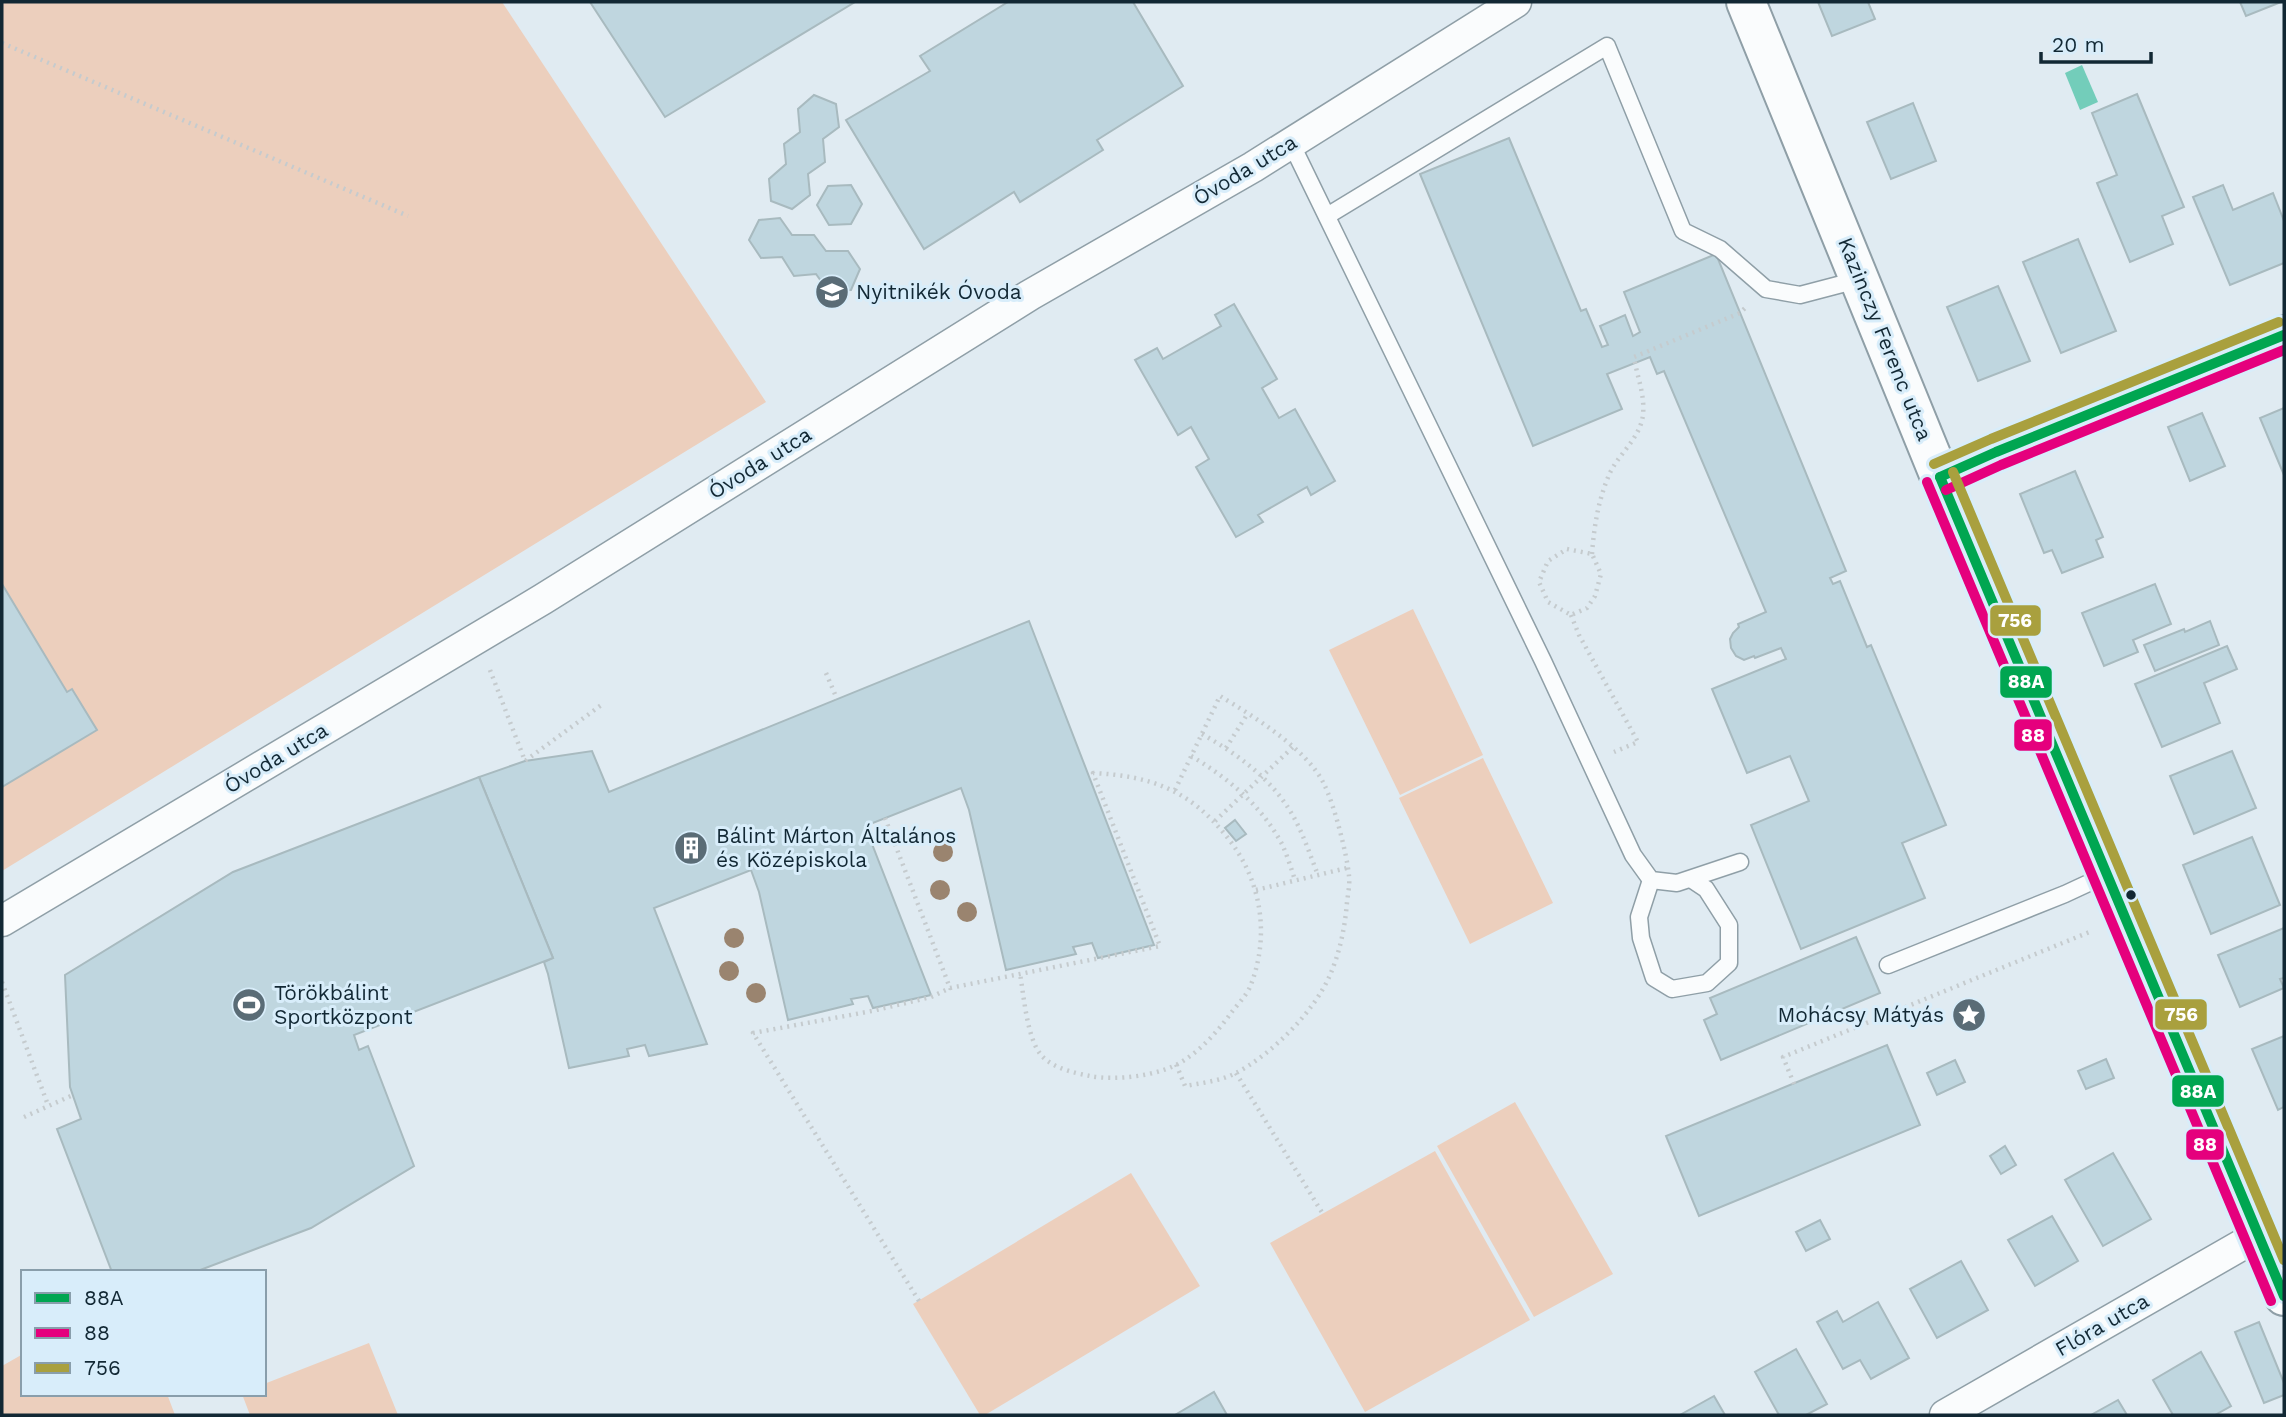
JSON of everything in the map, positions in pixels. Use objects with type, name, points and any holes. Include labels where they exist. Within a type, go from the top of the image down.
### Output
[{"type":"street","name":"Óvoda utca","points":[[2,921],[633,544],[1030,295],[1291,143],[1516,2]]},
{"type":"street","name":"Kazinczy Ferenc utca","points":[[1746,2],[1940,477],[2284,1296]]},
{"type":"street","points":[[1940,477],[2284,335]]},
{"type":"street","name":"Flóra utca","points":[[1945,1415],[2259,1236]]},
{"type":"lane","points":[[1327,216],[1607,46],[1683,231],[1720,249],[1766,289],[1800,295],[1861,279]]},
{"type":"lane","points":[[1291,143],[1633,855],[1651,880],[1676,883],[1740,862]]},
{"type":"lane","points":[[1888,965],[2108,874]]},
{"type":"lane","points":[[1651,880],[1639,917],[1641,938],[1654,978],[1672,989],[1707,984],[1730,962],[1729,925],[1706,889],[1690,879]]},
{"type":"path","points":[[2,43],[408,216]]},
{"type":"path","points":[[1571,615],[1587,608],[1595,596],[1601,574],[1592,554],[1595,520],[1610,473],[1633,442],[1643,417],[1643,392],[1634,356],[1740,313],[1766,289]]},
{"type":"path","points":[[1590,761],[1638,742],[1579,635],[1571,615],[1548,602],[1539,582],[1548,561],[1567,549],[1592,554]]},
{"type":"path","points":[[480,636],[525,761],[604,704]]},
{"type":"path","points":[[826,673],[837,699]]},
{"type":"path","points":[[1175,790],[1220,696],[1293,747],[1324,783],[1338,825],[1349,876],[1345,928],[1330,976],[1305,1015],[1274,1047],[1236,1073],[1210,1082],[1185,1086],[1176,1065]]},
{"type":"path","points":[[1226,748],[1248,713]]},
{"type":"path","points":[[1202,734],[1250,765],[1262,777],[1291,813],[1318,875]]},
{"type":"path","points":[[1215,821],[1293,747]]},
{"type":"path","points":[[1191,756],[1219,773],[1253,802],[1282,844],[1295,880]]},
{"type":"path","points":[[919,1300],[753,1033],[884,1008],[931,997],[950,988],[1020,974],[1160,946],[1093,773],[1129,775],[1175,790],[1215,821],[1242,856],[1256,890],[1260,913],[1260,945],[1249,988],[1216,1034],[1182,1062],[1149,1074],[1104,1079],[1071,1073],[1042,1057],[1034,1042],[1020,974]]},
{"type":"path","points":[[885,818],[950,988]]},
{"type":"path","points":[[1256,890],[1347,868]]},
{"type":"path","points":[[1794,1084],[1783,1058],[2126,918]]},
{"type":"path","points":[[2,982],[48,1105]]},
{"type":"path","points":[[1236,1073],[1323,1214]]},
{"type":"path","points":[[24,1117],[73,1096]]},
{"type":"shaded area","points":[[2,2],[502,2],[766,402],[2,871]]},
{"type":"shaded area","points":[[2082,65],[2098,102],[2080,110],[2065,73]]},
{"type":"shaded area","points":[[1413,609],[1483,755],[1400,795],[1329,650]]},
{"type":"shaded area","points":[[1483,758],[1553,903],[1470,944],[1399,798]]},
{"type":"shaded area","points":[[1515,1102],[1613,1274],[1534,1317],[1437,1146]]},
{"type":"shaded area","points":[[1435,1151],[1530,1320],[1365,1412],[1270,1243]]},
{"type":"shaded area","points":[[1131,1173],[1200,1286],[985,1415],[980,1415],[913,1304]]},
{"type":"shaded area","points":[[369,1343],[398,1415],[250,1415],[243,1396],[266,1396],[266,1383]]},
{"type":"shaded area","points":[[21,1355],[21,1396],[168,1396],[175,1415],[2,1415],[2,1366]]},
{"type":"building","points":[[590,2],[855,2],[665,117]]},
{"type":"building","points":[[1008,2],[1133,2],[1183,86],[1097,140],[1103,150],[1020,202],[1014,192],[924,249],[846,120],[930,71],[920,56]]},
{"type":"building","points":[[1818,2],[1868,2],[1875,19],[1832,36]]},
{"type":"building","points":[[2240,2],[2281,2],[2246,16]]},
{"type":"building","points":[[2137,94],[2184,207],[2162,216],[2173,244],[2130,262],[2097,183],[2117,175],[2092,113]]},
{"type":"building","points":[[814,95],[836,104],[839,127],[823,139],[825,162],[808,174],[810,195],[792,209],[771,201],[769,179],[786,164],[784,144],[800,132],[798,109]]},
{"type":"building","points":[[1913,103],[1936,161],[1891,179],[1867,122]]},
{"type":"building","points":[[1509,138],[1581,311],[1586,309],[1602,347],[1608,345],[1600,326],[1625,315],[1633,336],[1640,332],[1624,292],[1716,254],[1846,571],[1830,578],[1833,584],[1840,581],[1867,647],[1871,645],[1946,825],[1902,843],[1925,898],[1801,949],[1751,825],[1809,801],[1790,756],[1747,773],[1712,689],[1786,659],[1781,648],[1744,660],[1736,656],[1731,648],[1730,639],[1739,627],[1738,624],[1766,612],[1664,371],[1657,374],[1650,357],[1607,374],[1622,409],[1533,446],[1420,174]]},
{"type":"building","points":[[851,185],[862,204],[851,224],[829,225],[817,205],[828,186]]},
{"type":"building","points":[[2223,185],[2233,210],[2273,193],[2284,221],[2284,263],[2230,285],[2193,197]]},
{"type":"building","points":[[780,218],[792,235],[814,235],[826,251],[848,251],[860,269],[851,290],[828,291],[816,274],[794,276],[782,257],[761,258],[749,240],[759,220]]},
{"type":"building","points":[[2078,239],[2116,331],[2061,353],[2023,262]]},
{"type":"building","points":[[1998,286],[2030,361],[1978,381],[1947,307]]},
{"type":"building","points":[[1234,304],[1277,379],[1262,388],[1279,418],[1295,409],[1335,481],[1311,495],[1307,487],[1258,515],[1263,522],[1236,537],[1196,467],[1209,459],[1191,427],[1178,435],[1135,360],[1157,348],[1163,359],[1221,326],[1215,315]]},
{"type":"building","points":[[2284,408],[2284,475],[2260,418]]},
{"type":"building","points":[[2202,413],[2225,466],[2190,481],[2168,427]]},
{"type":"building","points":[[2075,471],[2103,537],[2096,540],[2103,557],[2062,573],[2052,550],[2044,553],[2020,494]]},
{"type":"building","points":[[2,584],[67,692],[72,689],[97,730],[2,787]]},
{"type":"building","points":[[2155,584],[2171,624],[2133,640],[2138,652],[2104,666],[2082,613]]},
{"type":"building","name":"Bálint Márton Általános és Középiskola","points":[[1029,621],[1154,945],[1098,958],[1092,943],[1073,947],[1076,954],[1006,970],[969,810],[961,788],[865,826],[931,995],[873,1008],[868,996],[851,999],[853,1004],[788,1020],[759,892],[751,870],[654,908],[707,1044],[649,1056],[645,1045],[627,1049],[629,1056],[569,1068],[544,962],[553,958],[479,777],[525,761],[592,751],[609,792]]},
{"type":"building","points":[[2210,621],[2219,645],[2155,671],[2144,645]]},
{"type":"building","points":[[2227,646],[2237,669],[2204,683],[2220,723],[2162,747],[2135,684]]},
{"type":"building","points":[[2232,751],[2256,808],[2194,834],[2170,776]]},
{"type":"building","name":"Törökbálint Sportközpont","points":[[479,777],[553,958],[354,1035],[359,1050],[368,1046],[414,1166],[311,1228],[200,1270],[111,1270],[57,1129],[81,1119],[70,1087],[65,975],[233,872]]},
{"type":"building","points":[[1235,820],[1246,834],[1236,841],[1225,828]]},
{"type":"building","points":[[2252,837],[2280,905],[2211,934],[2183,865]]},
{"type":"building","points":[[2284,928],[2284,978],[2280,979],[2284,988],[2240,1007],[2218,955]]},
{"type":"building","points":[[1856,937],[1880,993],[1721,1060],[1704,1020],[1717,1014],[1710,998]]},
{"type":"building","points":[[2284,1036],[2284,1107],[2278,1110],[2252,1049]]},
{"type":"building","points":[[1887,1045],[1920,1125],[1699,1216],[1666,1136]]},
{"type":"building","points":[[2106,1059],[2114,1078],[2086,1089],[2078,1071]]},
{"type":"building","points":[[1955,1060],[1965,1082],[1937,1095],[1927,1073]]},
{"type":"building","points":[[2005,1146],[2016,1165],[2001,1174],[1990,1156]]},
{"type":"building","points":[[2113,1153],[2151,1219],[2103,1246],[2065,1180]]},
{"type":"building","points":[[2052,1216],[2078,1261],[2035,1286],[2008,1240]]},
{"type":"building","points":[[1820,1220],[1830,1239],[1806,1251],[1796,1232]]},
{"type":"building","points":[[1961,1261],[1988,1310],[1937,1338],[1910,1289]]},
{"type":"building","points":[[1878,1302],[1909,1358],[1871,1379],[1860,1360],[1843,1369],[1817,1322],[1837,1311],[1843,1322]]},
{"type":"building","points":[[2259,1322],[2284,1383],[2284,1395],[2264,1403],[2235,1332]]},
{"type":"building","points":[[1796,1349],[1827,1404],[1806,1415],[1779,1415],[1755,1372]]},
{"type":"building","points":[[2201,1352],[2231,1406],[2215,1415],[2173,1415],[2153,1380]]},
{"type":"building","points":[[1214,1392],[1227,1415],[1175,1415]]},
{"type":"building","points":[[1714,1396],[1725,1415],[1680,1415]]},
{"type":"building","points":[[2118,1400],[2127,1415],[2091,1415]]},
{"type":"transit line","name":"756","points":[[1934,464],[2279,322]]},
{"type":"transit line","name":"88A","points":[[1940,477],[2284,335]]},
{"type":"transit line","name":"88","points":[[1946,490],[2284,350]]},
{"type":"transit line","name":"756","points":[[1953,472],[2284,1260]]},
{"type":"transit line","name":"88A","points":[[1940,477],[2284,1296]]},
{"type":"transit line","name":"88","points":[[1927,482],[2271,1301]]},
{"type":"place","name":"Nyitnikék Óvoda","points":[[832,292]]},
{"type":"place","name":"Bálint Márton Általános és Középiskola","points":[[691,848]]},
{"type":"place","name":"Törökbálint Sportközpont","points":[[249,1005]]},
{"type":"place","name":"Mohácsy Mátyás","points":[[1969,1015]]}]
